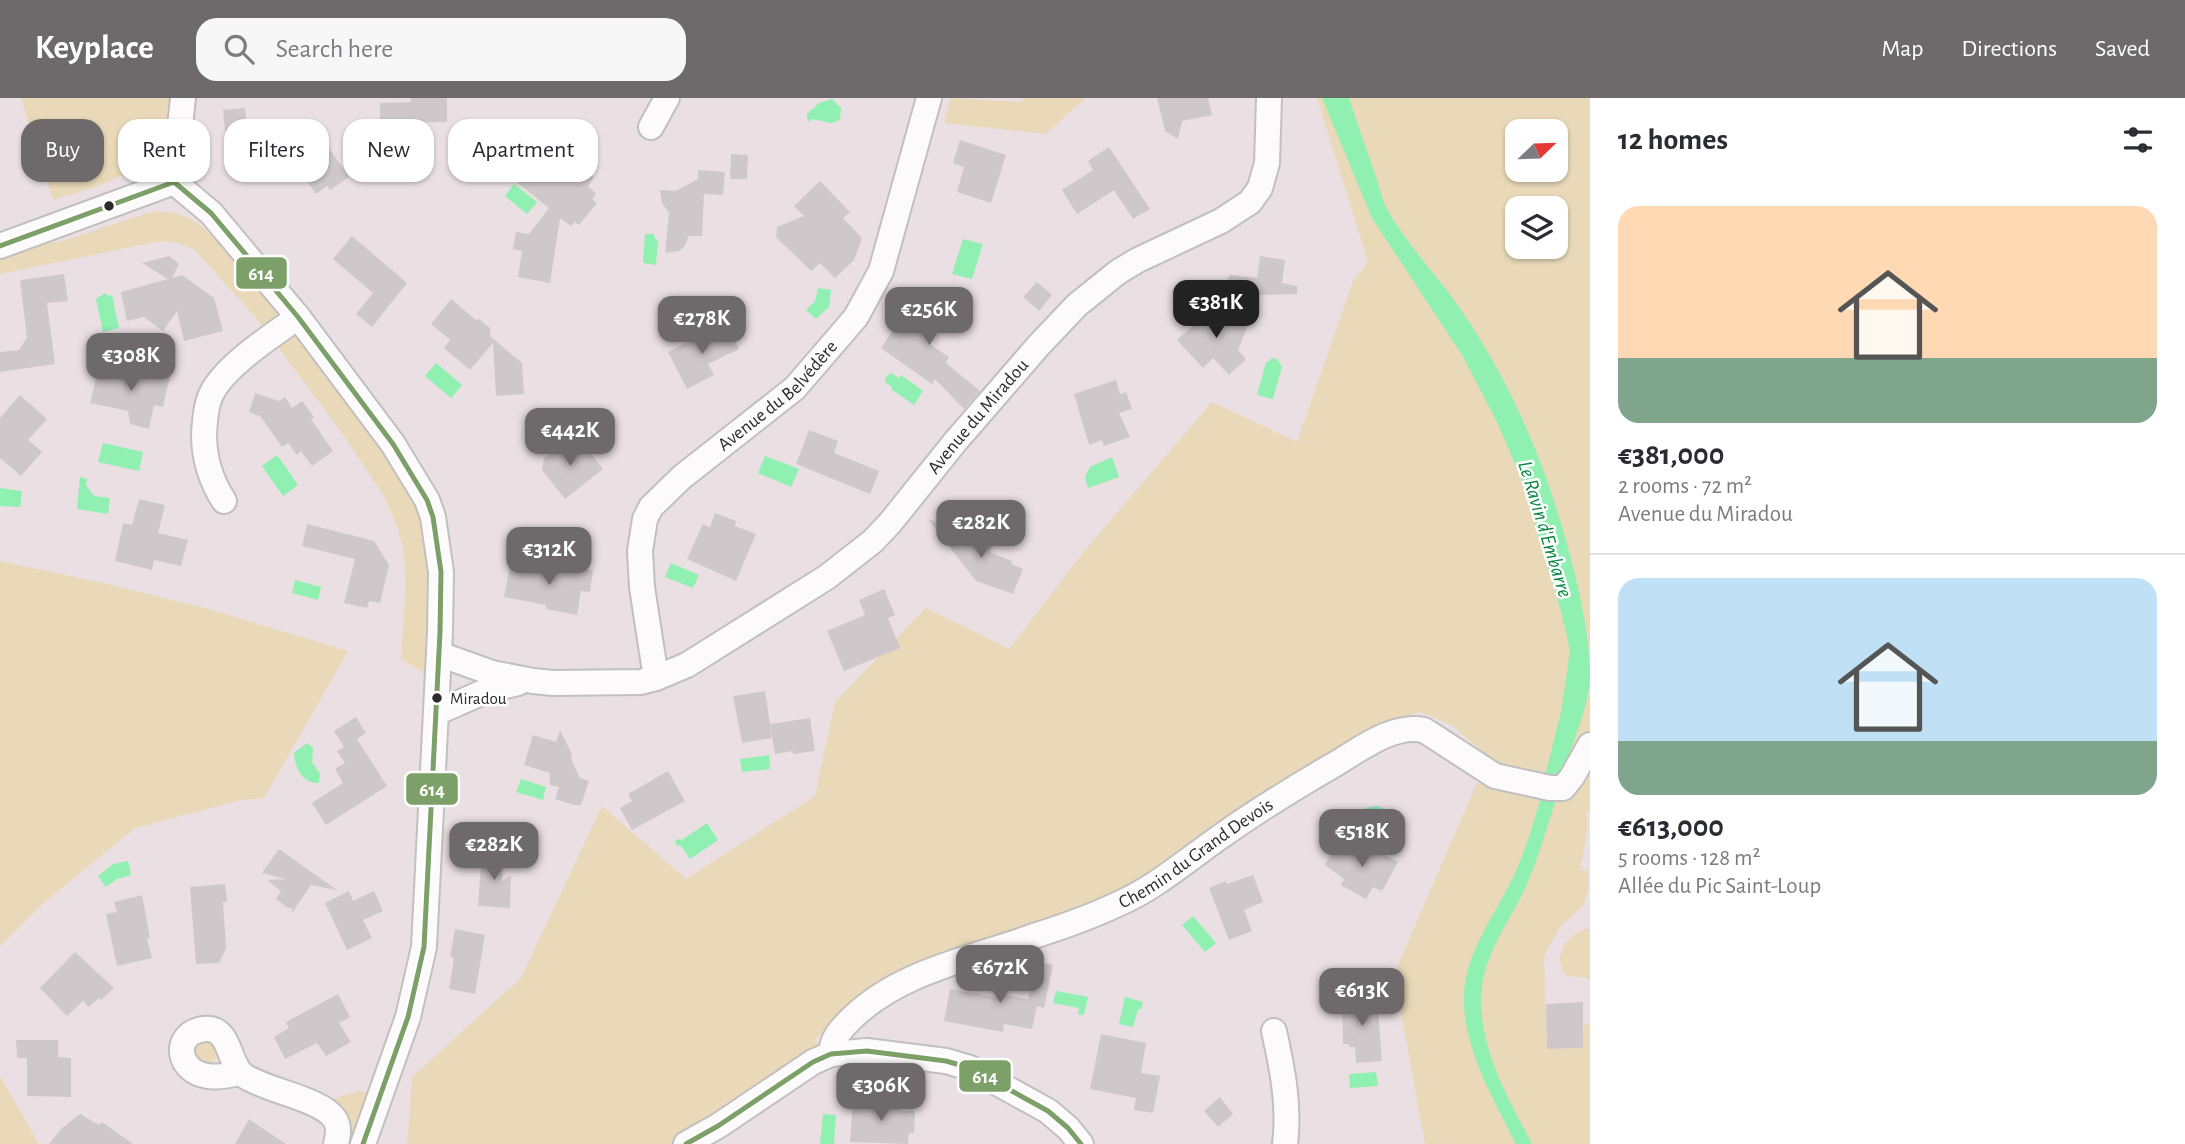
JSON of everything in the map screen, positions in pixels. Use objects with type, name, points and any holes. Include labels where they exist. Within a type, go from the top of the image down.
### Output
[{"type":"street","points":[[181,119],[183,98]]},
{"type":"street","points":[[651,127],[667,98]]},
{"type":"street","name":"Avenue du Belvédère","points":[[656,678],[642,587],[640,551],[645,519],[652,507],[682,477],[795,388],[856,317],[881,271],[929,98]]},
{"type":"street","name":"Avenue du Miradou","points":[[436,713],[500,685],[533,681],[626,683],[656,678],[687,665],[827,577],[873,541],[1039,345],[1096,288],[1138,260],[1221,221],[1250,202],[1260,188],[1267,163],[1269,98]]},
{"type":"street","points":[[0,246],[174,182],[211,213],[298,317],[393,444],[427,500],[439,553],[439,654],[423,954],[408,1017],[363,1144]]},
{"type":"street","points":[[224,501],[211,475],[205,451],[205,419],[209,398],[219,380],[234,366],[298,317]]},
{"type":"street","name":"Avenue du Miradou","points":[[439,654],[492,673],[533,681]]},
{"type":"street","name":"Chemin du Grand Devois","points":[[831,1054],[832,1043],[838,1032],[858,1012],[900,984],[989,950],[1032,937],[1133,897],[1261,808],[1397,731],[1410,728],[1424,730],[1495,776],[1549,788],[1563,788],[1590,745]]},
{"type":"street","points":[[1274,1031],[1286,1107],[1285,1144]]},
{"type":"street","points":[[686,1144],[718,1126],[813,1062],[831,1054],[867,1051],[923,1058],[970,1068],[1048,1111],[1068,1128],[1081,1144]]},
{"type":"street","points":[[239,1073],[268,1088],[326,1110],[338,1125],[336,1144]]},
{"type":"street","points":[[376,1110],[383,1122],[383,1144]]},
{"type":"shaded area","points":[[21,98],[170,98],[166,119],[118,119],[118,177],[95,187],[53,200],[47,182],[104,182],[104,119],[28,119]]},
{"type":"shaded area","points":[[951,98],[1023,102],[1023,98],[1085,98],[1046,134],[944,123]]},
{"type":"shaded area","points":[[1317,98],[1590,98],[1590,738],[1572,762],[1550,780],[1494,762],[1452,725],[1419,712],[1399,719],[1153,875],[830,1028],[814,1040],[819,1045],[809,1054],[728,1111],[671,1144],[407,1144],[412,1077],[521,978],[602,806],[686,879],[815,796],[835,702],[926,608],[1009,649],[1085,550],[1212,402],[1297,442],[1353,281],[1368,262]]},
{"type":"shaded area","points":[[154,211],[176,213],[205,229],[232,256],[365,418],[423,517],[432,554],[428,675],[401,659],[406,586],[404,552],[384,496],[342,433],[257,319],[195,250],[178,243],[160,241],[0,274],[0,255],[42,242],[59,242]]},
{"type":"shaded area","points":[[0,561],[205,608],[348,651],[264,798],[241,800],[135,828],[40,906],[0,946]]},
{"type":"shaded area","points":[[1590,760],[1590,812],[1586,812],[1587,833],[1580,870],[1588,871],[1584,905],[1560,927],[1544,960],[1547,1049],[1583,1048],[1583,1025],[1590,1024],[1590,1144],[1425,1144],[1394,974],[1477,783],[1559,797]]},
{"type":"shaded area","points":[[1590,928],[1590,981],[1567,976],[1560,961],[1564,946],[1575,934]]},
{"type":"shaded area","points":[[207,1040],[214,1044],[217,1055],[214,1062],[202,1066],[191,1049],[193,1045]]},
{"type":"shaded area","points":[[0,1076],[39,1144],[0,1144]]},
{"type":"shaded area","points":[[359,1091],[371,1094],[353,1144],[341,1144],[329,1100]]},
{"type":"water","name":"Le Ravin d'Embarre","points":[[1322,98],[1349,98],[1387,209],[1405,237],[1456,302],[1484,346],[1518,410],[1557,510],[1576,579],[1590,666],[1586,704],[1561,781],[1545,776],[1562,708],[1570,650],[1521,478],[1497,422],[1462,355],[1372,218]]},
{"type":"water","points":[[832,99],[841,108],[840,120],[831,123],[812,119],[809,122],[807,114],[819,103]]},
{"type":"water","points":[[514,184],[537,202],[527,214],[505,196]]},
{"type":"water","points":[[645,234],[654,234],[658,240],[656,265],[643,263]]},
{"type":"water","points":[[963,239],[983,244],[972,279],[952,274]]},
{"type":"water","points":[[818,288],[831,290],[829,307],[816,319],[806,310],[815,301]]},
{"type":"water","points":[[105,293],[112,295],[119,328],[103,332],[96,299]]},
{"type":"water","points":[[1272,358],[1277,359],[1282,367],[1273,399],[1257,395],[1266,362]]},
{"type":"water","points":[[436,363],[462,385],[451,398],[425,376]]},
{"type":"water","points":[[891,373],[899,378],[901,375],[923,391],[914,405],[885,382]]},
{"type":"water","points":[[103,443],[143,452],[139,471],[98,462]]},
{"type":"water","points":[[277,455],[298,485],[283,496],[262,466]]},
{"type":"water","points":[[765,456],[799,469],[791,487],[758,473]]},
{"type":"water","points":[[1112,457],[1119,477],[1088,488],[1085,477],[1090,467]]},
{"type":"water","points":[[80,477],[87,479],[86,485],[94,496],[110,498],[108,514],[77,509]]},
{"type":"water","points":[[0,488],[22,491],[20,507],[0,506]]},
{"type":"water","points":[[671,563],[699,575],[693,588],[665,577]]},
{"type":"water","points":[[295,580],[321,587],[318,600],[292,593]]},
{"type":"water","points":[[307,743],[313,748],[312,762],[320,774],[319,783],[304,778],[296,764],[294,753]]},
{"type":"water","points":[[769,755],[770,769],[742,772],[740,759]]},
{"type":"water","points":[[521,779],[546,787],[543,800],[516,792]]},
{"type":"water","points":[[1542,795],[1557,797],[1531,873],[1494,947],[1484,973],[1482,987],[1484,1029],[1495,1069],[1532,1144],[1516,1144],[1474,1053],[1468,1033],[1464,994],[1471,961],[1484,930],[1516,871]]},
{"type":"water","points":[[1378,806],[1385,812],[1383,821],[1363,827],[1352,822],[1357,812]]},
{"type":"water","points":[[707,823],[718,840],[690,859],[675,841],[682,840]]},
{"type":"water","points":[[128,861],[131,875],[117,879],[106,887],[98,876],[113,864]]},
{"type":"water","points":[[1193,916],[1216,943],[1205,952],[1182,925]]},
{"type":"water","points":[[1056,991],[1088,997],[1084,1015],[1078,1014],[1079,1008],[1053,1003]]},
{"type":"water","points":[[1125,997],[1143,1002],[1133,1027],[1119,1024]]},
{"type":"water","points":[[1376,1072],[1378,1086],[1350,1088],[1349,1074]]},
{"type":"water","points":[[823,1114],[836,1115],[834,1144],[820,1144]]},
{"type":"building","points":[[411,98],[447,98],[447,122],[434,122],[434,119],[380,119],[380,103],[411,102]]},
{"type":"building","points":[[1157,98],[1208,98],[1212,115],[1182,121],[1178,139],[1165,131]]},
{"type":"building","points":[[245,108],[246,119],[224,121],[223,110]]},
{"type":"building","points":[[960,140],[1006,155],[991,203],[957,192],[964,167],[953,163]]},
{"type":"building","points":[[1109,147],[1150,209],[1133,219],[1114,190],[1077,214],[1062,190],[1093,170],[1088,161]]},
{"type":"building","points":[[329,148],[343,168],[343,181],[330,190],[327,186],[316,194],[308,182],[329,182]]},
{"type":"building","points":[[731,154],[748,155],[747,179],[730,179]]},
{"type":"building","points":[[698,170],[725,172],[723,195],[704,194],[702,236],[689,236],[679,251],[665,253],[669,213],[662,203],[660,190],[676,191],[698,179]]},
{"type":"building","points":[[820,181],[850,212],[843,218],[862,238],[854,260],[835,278],[820,263],[811,271],[776,237],[777,227],[804,216],[794,206]]},
{"type":"building","points":[[516,182],[591,182],[588,186],[596,194],[592,199],[597,203],[579,225],[575,222],[571,226],[560,218],[550,283],[518,277],[522,251],[513,249],[516,232],[529,234],[549,208]]},
{"type":"building","points":[[352,236],[407,283],[372,327],[356,314],[373,293],[333,259]]},
{"type":"building","points":[[169,256],[179,264],[172,278],[182,275],[214,298],[223,331],[184,341],[177,311],[163,331],[144,317],[127,321],[121,292],[168,279],[142,263]]},
{"type":"building","points":[[1260,256],[1285,260],[1282,283],[1297,286],[1297,294],[1217,296],[1230,275],[1257,278]]},
{"type":"building","points":[[64,274],[68,301],[47,303],[55,364],[0,372],[0,352],[19,350],[27,338],[20,280]]},
{"type":"building","points":[[1037,282],[1052,295],[1039,311],[1023,297]]},
{"type":"building","points":[[933,293],[961,299],[929,344],[949,357],[946,363],[980,391],[964,409],[935,379],[932,384],[881,348],[911,304],[921,311]]},
{"type":"building","points":[[451,299],[490,328],[490,336],[522,363],[524,394],[496,396],[493,343],[470,370],[444,348],[450,340],[431,324]]},
{"type":"building","points":[[1209,308],[1249,322],[1238,350],[1246,359],[1229,375],[1213,358],[1203,368],[1177,340],[1203,317]]},
{"type":"building","points":[[728,326],[739,349],[708,364],[714,375],[687,389],[668,352]]},
{"type":"building","points":[[99,366],[135,374],[137,368],[170,376],[163,407],[154,405],[149,429],[130,424],[128,411],[90,403]]},
{"type":"building","points":[[1116,380],[1120,394],[1126,392],[1132,409],[1119,413],[1130,437],[1104,446],[1102,440],[1089,445],[1074,394]]},
{"type":"building","points":[[255,393],[279,401],[285,397],[292,408],[302,401],[333,451],[312,466],[301,451],[297,455],[288,443],[282,447],[261,417],[249,412]]},
{"type":"building","points":[[20,395],[47,419],[28,440],[42,452],[21,476],[0,458],[0,418]]},
{"type":"building","points":[[809,430],[838,441],[834,453],[879,471],[870,494],[796,464]]},
{"type":"building","points":[[579,439],[603,469],[565,499],[542,470],[544,458],[563,443],[567,448]]},
{"type":"building","points":[[139,499],[165,505],[158,533],[188,540],[181,566],[154,560],[152,570],[115,561],[123,523],[132,525]]},
{"type":"building","points":[[715,513],[736,521],[735,526],[756,534],[736,581],[687,559],[703,524],[710,527]]},
{"type":"building","points":[[928,519],[993,546],[990,552],[1023,569],[1013,594],[976,581]]},
{"type":"building","points":[[307,524],[374,541],[389,565],[380,603],[369,601],[367,608],[344,603],[355,559],[302,546]]},
{"type":"building","points":[[510,565],[564,574],[565,566],[593,570],[590,592],[581,591],[577,615],[546,609],[546,605],[504,597]]},
{"type":"building","points":[[884,589],[895,615],[888,618],[900,648],[844,671],[827,631],[865,615],[859,600]]},
{"type":"building","points":[[765,691],[772,738],[742,743],[733,696]]},
{"type":"building","points":[[356,717],[366,733],[357,739],[387,786],[326,825],[312,803],[343,783],[335,769],[345,763],[337,751],[344,747],[334,731]]},
{"type":"building","points":[[810,718],[815,751],[775,754],[770,724]]},
{"type":"building","points":[[560,730],[580,778],[589,781],[581,805],[555,799],[559,787],[550,785],[550,773],[524,765],[533,735],[556,742]]},
{"type":"building","points":[[668,771],[685,801],[632,830],[620,808],[632,801],[628,794]]},
{"type":"building","points":[[1337,843],[1358,854],[1363,845],[1371,847],[1398,862],[1382,891],[1373,887],[1366,899],[1341,885],[1344,879],[1325,865]]},
{"type":"building","points":[[279,849],[337,890],[311,885],[292,913],[292,908],[276,899],[281,891],[267,880],[286,879],[262,873]]},
{"type":"building","points":[[482,851],[504,853],[502,881],[511,875],[510,908],[478,906]]},
{"type":"building","points":[[1253,875],[1263,902],[1244,910],[1252,931],[1229,940],[1209,888]]},
{"type":"building","points":[[225,884],[227,902],[223,902],[226,948],[219,963],[196,964],[190,887]]},
{"type":"building","points":[[349,891],[353,901],[374,891],[383,911],[363,920],[372,938],[347,950],[325,903]]},
{"type":"building","points":[[142,895],[152,958],[117,966],[106,914],[117,912],[114,902]]},
{"type":"building","points":[[455,929],[485,935],[475,994],[449,989],[454,958],[450,957]]},
{"type":"building","points":[[75,952],[114,988],[89,1007],[83,1001],[67,1016],[40,988]]},
{"type":"building","points":[[1036,962],[1053,965],[1044,1008],[1037,1006],[1032,1029],[1004,1024],[1003,1032],[944,1021],[950,989],[1000,998],[1001,994],[1028,999]]},
{"type":"building","points":[[338,994],[350,1017],[339,1023],[351,1042],[326,1056],[317,1043],[285,1059],[274,1037],[289,1028],[286,1022]]},
{"type":"building","points":[[1377,997],[1382,1061],[1356,1063],[1355,1047],[1343,1044],[1342,999]]},
{"type":"building","points":[[1583,1002],[1583,1048],[1547,1049],[1546,1004]]},
{"type":"building","points":[[1101,1034],[1146,1043],[1141,1073],[1160,1076],[1153,1113],[1134,1110],[1136,1098],[1090,1089]]},
{"type":"building","points":[[16,1040],[58,1040],[58,1057],[71,1058],[71,1097],[27,1096],[27,1058],[17,1058]]},
{"type":"building","points":[[1220,1097],[1233,1114],[1218,1127],[1204,1111]]},
{"type":"building","points":[[853,1100],[900,1103],[900,1110],[915,1111],[914,1133],[909,1133],[908,1144],[850,1142]]},
{"type":"building","points":[[80,1114],[99,1125],[102,1122],[133,1144],[49,1144],[62,1128]]},
{"type":"building","points":[[249,1119],[286,1144],[235,1144]]},
{"type":"transit line","name":"614","points":[[0,246],[174,182],[211,213],[298,317],[393,444],[427,500],[433,517],[441,572],[424,947],[408,1017],[363,1144]]},
{"type":"transit line","name":"614","points":[[686,1144],[718,1126],[813,1062],[831,1054],[867,1051],[946,1061],[970,1068],[1048,1111],[1068,1128],[1081,1144]]},
{"type":"place","name":"Miradou","points":[[437,698]]}]
